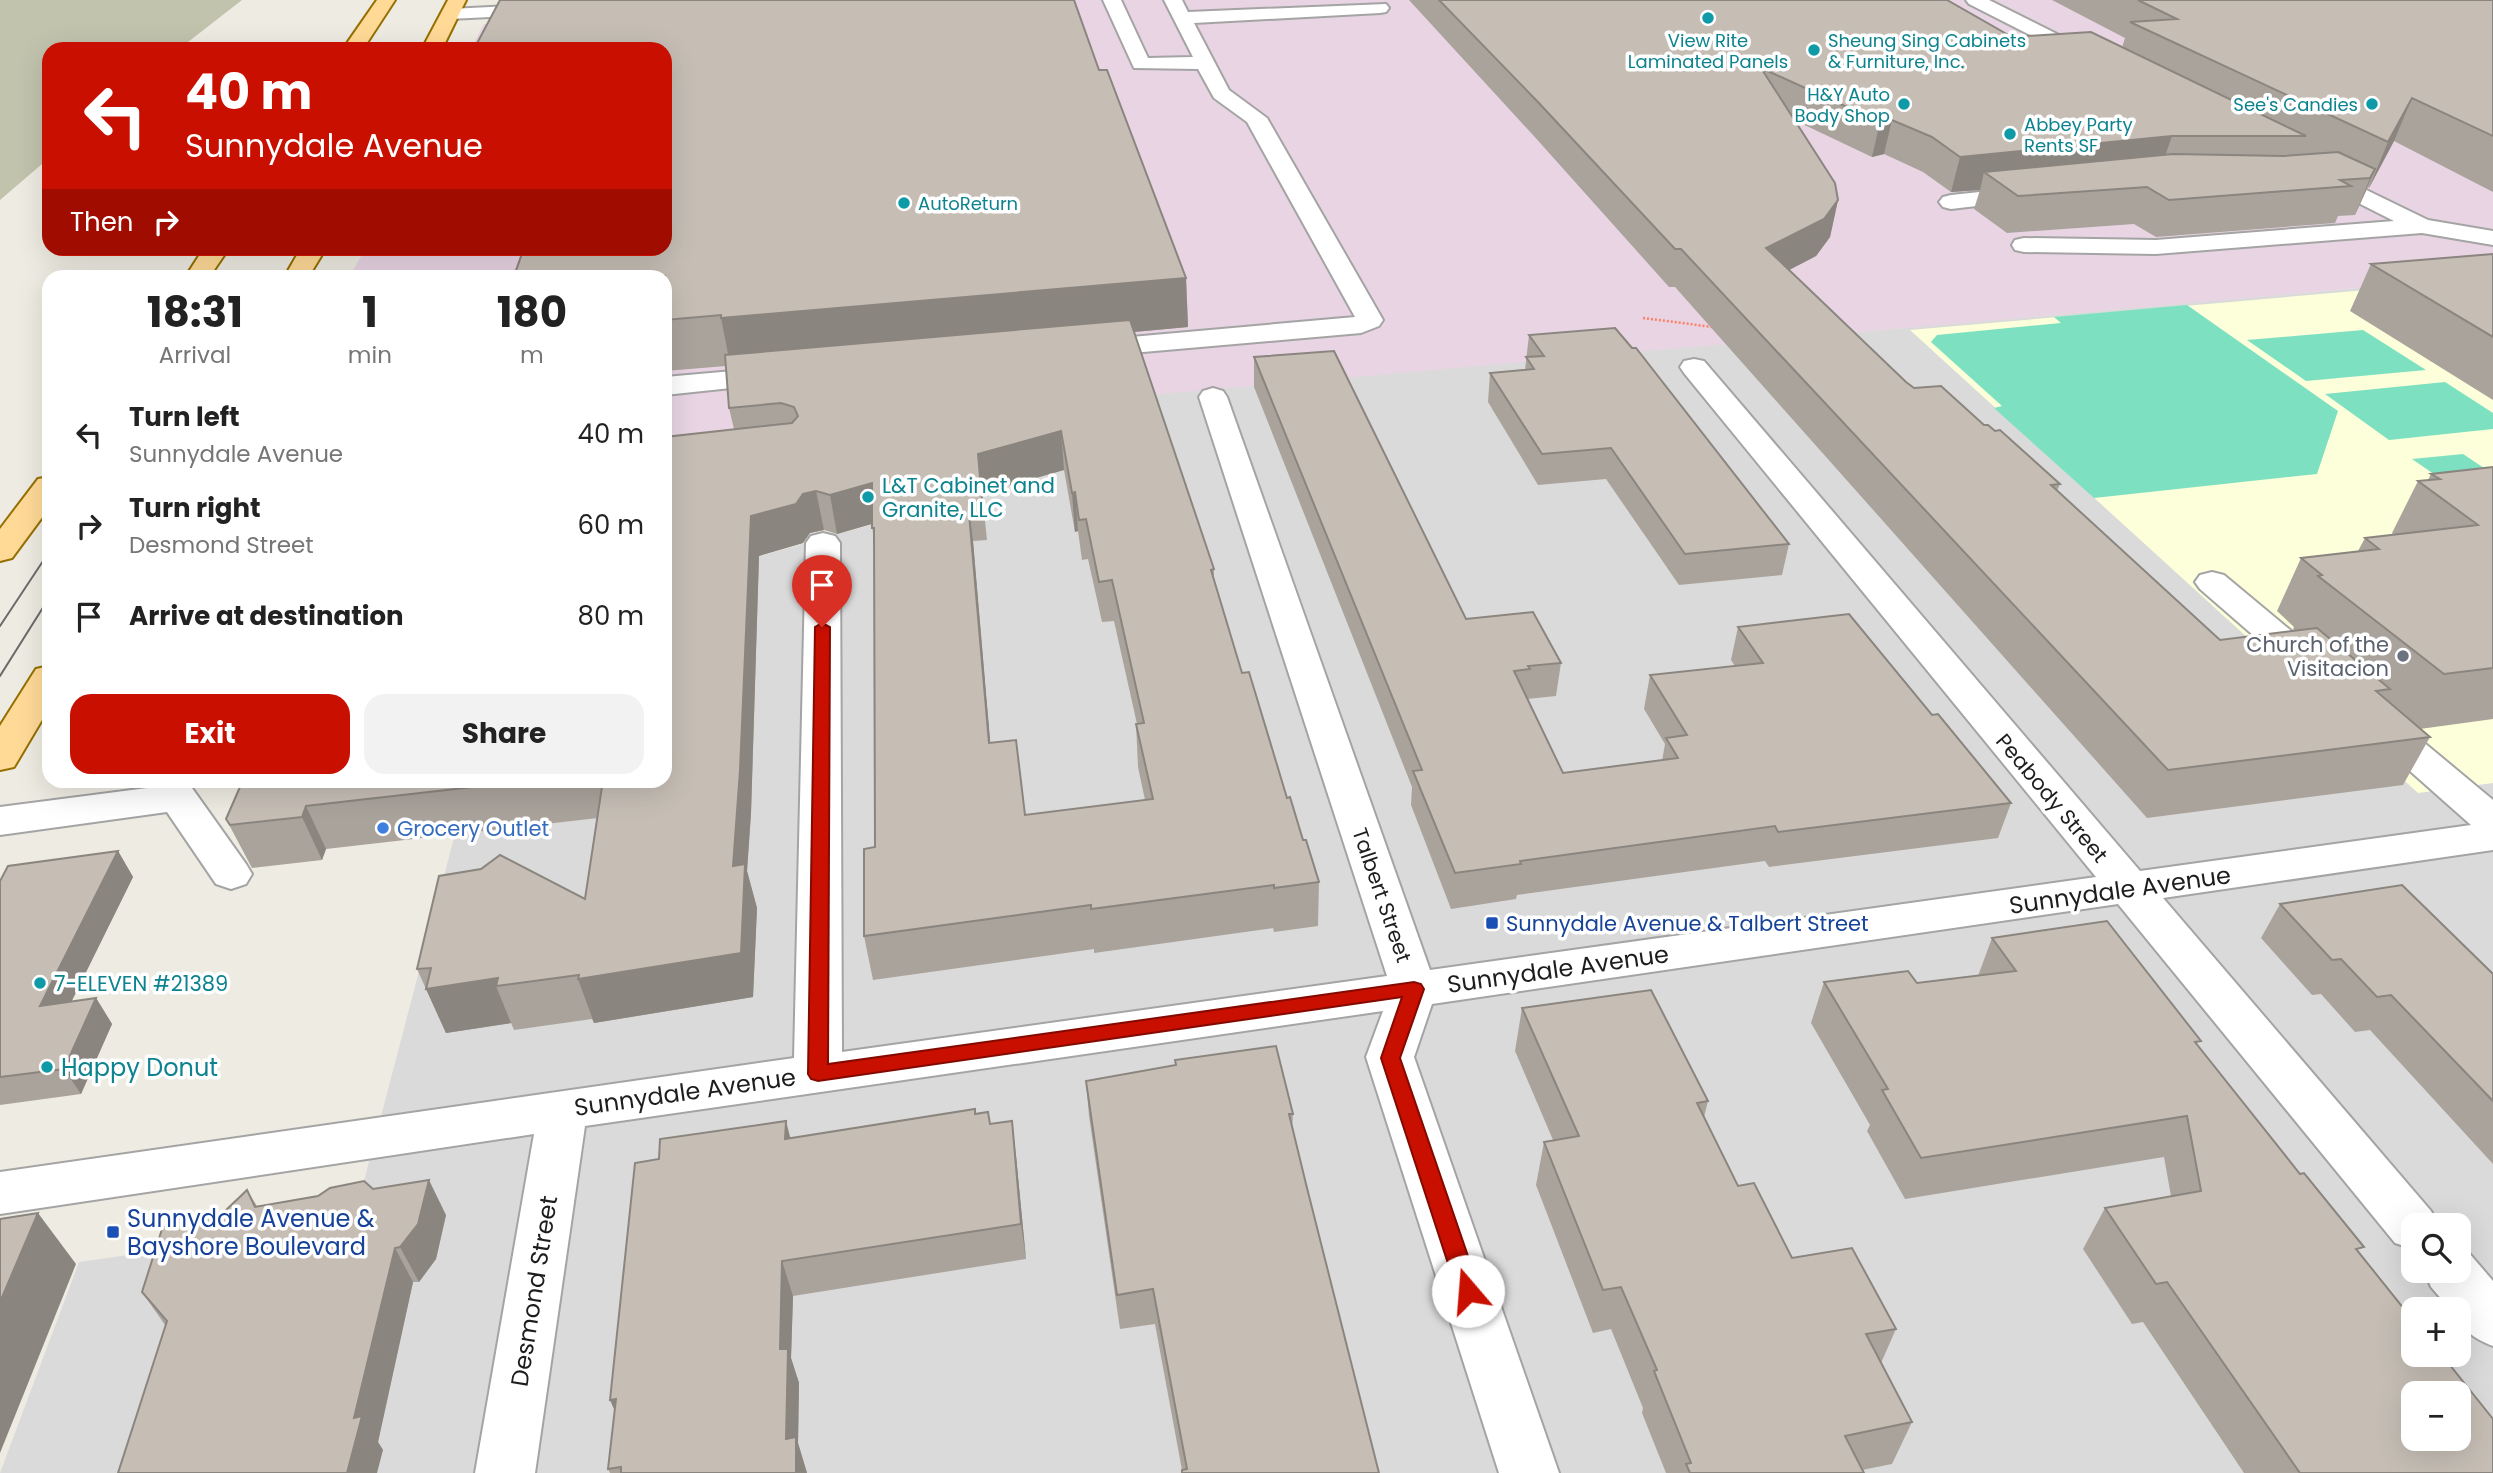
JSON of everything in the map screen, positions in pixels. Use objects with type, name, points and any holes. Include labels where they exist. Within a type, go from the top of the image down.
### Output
[{"type":"main road","points":[[358,42],[386,0]]},
{"type":"main road","points":[[436,41],[454,7]]},
{"type":"main road","points":[[0,551],[42,495]]},
{"type":"main road","points":[[0,758],[42,689]]},
{"type":"street","points":[[1112,0],[1141,64],[1202,57]]},
{"type":"street","points":[[1061,351],[1322,329],[1361,325],[1370,320],[1256,118],[1222,94],[1173,0]]},
{"type":"street","points":[[1182,18],[1380,8],[1362,0]]},
{"type":"street","points":[[1975,0],[2108,68]]},
{"type":"street","points":[[454,7],[619,2]]},
{"type":"street","points":[[436,41],[495,30]]},
{"type":"street","points":[[2298,173],[2327,178],[2422,226]]},
{"type":"street","points":[[1951,202],[2048,192]]},
{"type":"street","points":[[2024,245],[2156,247],[2422,226],[2493,238]]},
{"type":"street","name":"Peabody Street","points":[[1694,368],[2401,1213]]},
{"type":"street","points":[[672,385],[802,374]]},
{"type":"street","name":"Talbert Street","points":[[1213,397],[1414,989],[1390,1058],[1529,1473]]},
{"type":"street","points":[[818,1074],[823,543]]},
{"type":"street","points":[[2212,582],[2493,822]]},
{"type":"street","points":[[0,821],[178,797],[231,874]]},
{"type":"street","name":"Sunnydale Avenue","points":[[0,1193],[564,1110],[2493,836]]},
{"type":"street","name":"Desmond Street","points":[[505,1473],[564,1110]]},
{"type":"street","points":[[2461,1283],[2493,1321]]},
{"type":"shaded area","points":[[0,0],[242,0],[188,42],[42,42],[42,164],[0,200]]},
{"type":"shaded area","points":[[632,0],[2493,0],[2493,276],[672,437],[672,270],[353,270],[361,256],[672,256],[672,42],[475,42],[484,24],[627,16]]},
{"type":"shaded area","points":[[2493,276],[2493,1473],[0,1473],[79,1262],[353,1223],[455,834],[634,788],[672,788],[672,581],[1007,486],[996,408]]},
{"type":"shaded area","points":[[2493,279],[2493,783],[2418,793],[1910,330]]},
{"type":"green space","points":[[2187,305],[2338,411],[2317,474],[2094,498],[1994,408],[2002,406],[1931,342],[1937,335],[2061,323],[2054,317]]},
{"type":"green space","points":[[2363,330],[2426,370],[2306,381],[2247,340]]},
{"type":"green space","points":[[2445,382],[2493,413],[2493,429],[2389,440],[2325,394]]},
{"type":"green space","points":[[2463,454],[2493,474],[2444,481],[2412,459]]},
{"type":"building","name":"AutoReturn","points":[[500,0],[1074,0],[1099,70],[1107,70],[1186,278],[721,318],[721,315],[672,319],[672,270],[516,270],[521,256],[672,256],[672,42],[478,42]]},
{"type":"building","points":[[1439,0],[1947,0],[2012,37],[2091,32],[2306,136],[2172,136],[1960,157],[1932,137],[1892,120],[1880,122],[1761,68],[1835,183],[1838,200],[1824,219],[1766,248],[1906,382],[1914,388],[1941,386],[1984,425],[1995,431],[2000,430],[2060,484],[2051,485],[2220,640],[2317,628],[2390,689],[2376,691],[2430,737],[2168,770],[1681,249],[1675,249]]},
{"type":"building","name":"See's Candies","points":[[2138,0],[2493,0],[2493,136],[2412,98],[2388,142],[2130,22],[2177,19]]},
{"type":"building","points":[[2338,152],[2375,169],[2370,178],[2340,180],[2351,186],[2169,200],[2147,187],[2018,196],[1984,172],[2173,154],[2284,156]]},
{"type":"building","points":[[2493,254],[2493,337],[2371,264]]},
{"type":"building","points":[[1130,320],[1214,569],[1211,570],[1242,673],[1249,672],[1287,798],[1290,797],[1319,882],[1274,888],[1274,885],[1091,909],[1091,905],[864,936],[864,849],[875,847],[872,483],[830,495],[816,491],[803,494],[796,504],[751,516],[733,866],[745,864],[741,953],[578,979],[579,975],[496,986],[498,978],[426,989],[431,968],[417,969],[439,876],[481,869],[500,855],[585,899],[602,788],[672,788],[672,436],[792,423],[798,416],[794,407],[781,403],[729,408],[725,355]],"holes":[[[1061,431],[1072,493],[1075,492],[1079,520],[1086,519],[1099,582],[1112,580],[1144,723],[1136,724],[1153,799],[1025,815],[1016,740],[989,743],[968,502],[982,500],[978,454]]]},
{"type":"building","points":[[1615,328],[1632,348],[1636,348],[1789,544],[1685,554],[1611,448],[1542,454],[1490,373],[1534,369],[1526,357],[1544,356],[1529,335]]},
{"type":"building","points":[[1334,351],[1466,619],[1533,612],[1561,663],[1528,666],[1530,669],[1514,671],[1563,773],[1678,758],[1666,738],[1687,735],[1650,675],[1763,663],[1738,627],[1849,614],[1932,715],[1938,714],[2011,803],[1778,832],[1775,826],[1520,861],[1521,864],[1455,873],[1413,771],[1422,770],[1254,357]]},
{"type":"building","points":[[2493,467],[2493,668],[2444,674],[2318,576],[2322,575],[2301,558],[2379,549],[2365,538],[2478,525],[2418,481],[2440,479],[2431,474]]},
{"type":"building","points":[[240,788],[464,788],[306,806],[302,817],[230,825],[226,819]]},
{"type":"building","points":[[118,851],[40,1006],[96,998],[64,1069],[0,1077],[0,881],[8,866]]},
{"type":"building","points":[[2402,885],[2493,974],[2493,1101],[2391,995],[2377,997],[2341,959],[2332,960],[2280,904]]},
{"type":"building","points":[[2107,921],[2201,1041],[2195,1042],[2300,1174],[2304,1173],[2364,1247],[2356,1249],[2401,1305],[2401,1367],[2451,1367],[2463,1381],[2401,1381],[2401,1451],[2471,1451],[2471,1392],[2493,1419],[2493,1473],[2300,1473],[2167,1282],[2156,1284],[2105,1208],[2201,1191],[2187,1116],[1921,1158],[1882,1090],[1888,1089],[1824,982],[1908,971],[1917,983],[2016,971],[1992,938]]},
{"type":"building","points":[[1651,990],[1708,1101],[1697,1103],[1738,1186],[1754,1183],[1792,1258],[1852,1248],[1896,1329],[1866,1334],[1912,1422],[1845,1436],[1864,1473],[1690,1473],[1686,1464],[1691,1463],[1654,1371],[1657,1370],[1621,1287],[1603,1290],[1544,1142],[1579,1136],[1522,1008]]},
{"type":"building","points":[[1276,1046],[1293,1114],[1289,1114],[1379,1473],[1182,1473],[1182,1470],[1187,1469],[1153,1289],[1117,1295],[1086,1081],[1176,1065],[1175,1060]]},
{"type":"building","points":[[975,1109],[975,1114],[988,1112],[990,1124],[1012,1121],[1021,1224],[782,1261],[780,1349],[788,1349],[786,1439],[796,1437],[796,1473],[621,1473],[621,1467],[608,1469],[616,1399],[610,1400],[635,1163],[659,1159],[660,1139],[786,1121],[785,1139]]},
{"type":"building","points":[[429,1180],[418,1224],[400,1247],[395,1248],[354,1418],[362,1416],[347,1473],[118,1473],[167,1321],[142,1292],[162,1229],[175,1219],[224,1212],[247,1190],[255,1207],[318,1196],[330,1188],[364,1181],[373,1189]]},
{"type":"building","points":[[38,1213],[0,1302],[0,1219]]},
{"type":"tram line","points":[[0,626],[42,563]]},
{"type":"tram line","points":[[0,676],[42,609]]},
{"type":"place","name":"View Rite Laminated Panels","points":[[1708,18]]},
{"type":"place","name":"Sheung Sing Cabinets & Furniture, Inc.","points":[[1814,50]]},
{"type":"place","name":"H&Y Auto Body Shop","points":[[1904,104]]},
{"type":"place","name":"See's Candies","points":[[2372,104]]},
{"type":"place","name":"Abbey Party Rents SF","points":[[2010,134]]},
{"type":"place","name":"AutoReturn","points":[[904,203]]},
{"type":"place","name":"L&T Cabinet and Granite, LLC","points":[[868,497]]},
{"type":"place","name":"Church of the Visitacion","points":[[2403,656]]},
{"type":"place","name":"Grocery Outlet","points":[[383,828]]},
{"type":"place","name":"Sunnydale Avenue & Talbert Street","points":[[1492,923]]},
{"type":"place","name":"7-ELEVEN #21389","points":[[40,983]]},
{"type":"place","name":"Happy Donut","points":[[47,1067]]},
{"type":"place","name":"Sunnydale Avenue & Bayshore Boulevard","points":[[113,1232]]},
{"type":"route","points":[[822,627],[818,1074],[1414,989],[1390,1058],[1468,1291]]}]
